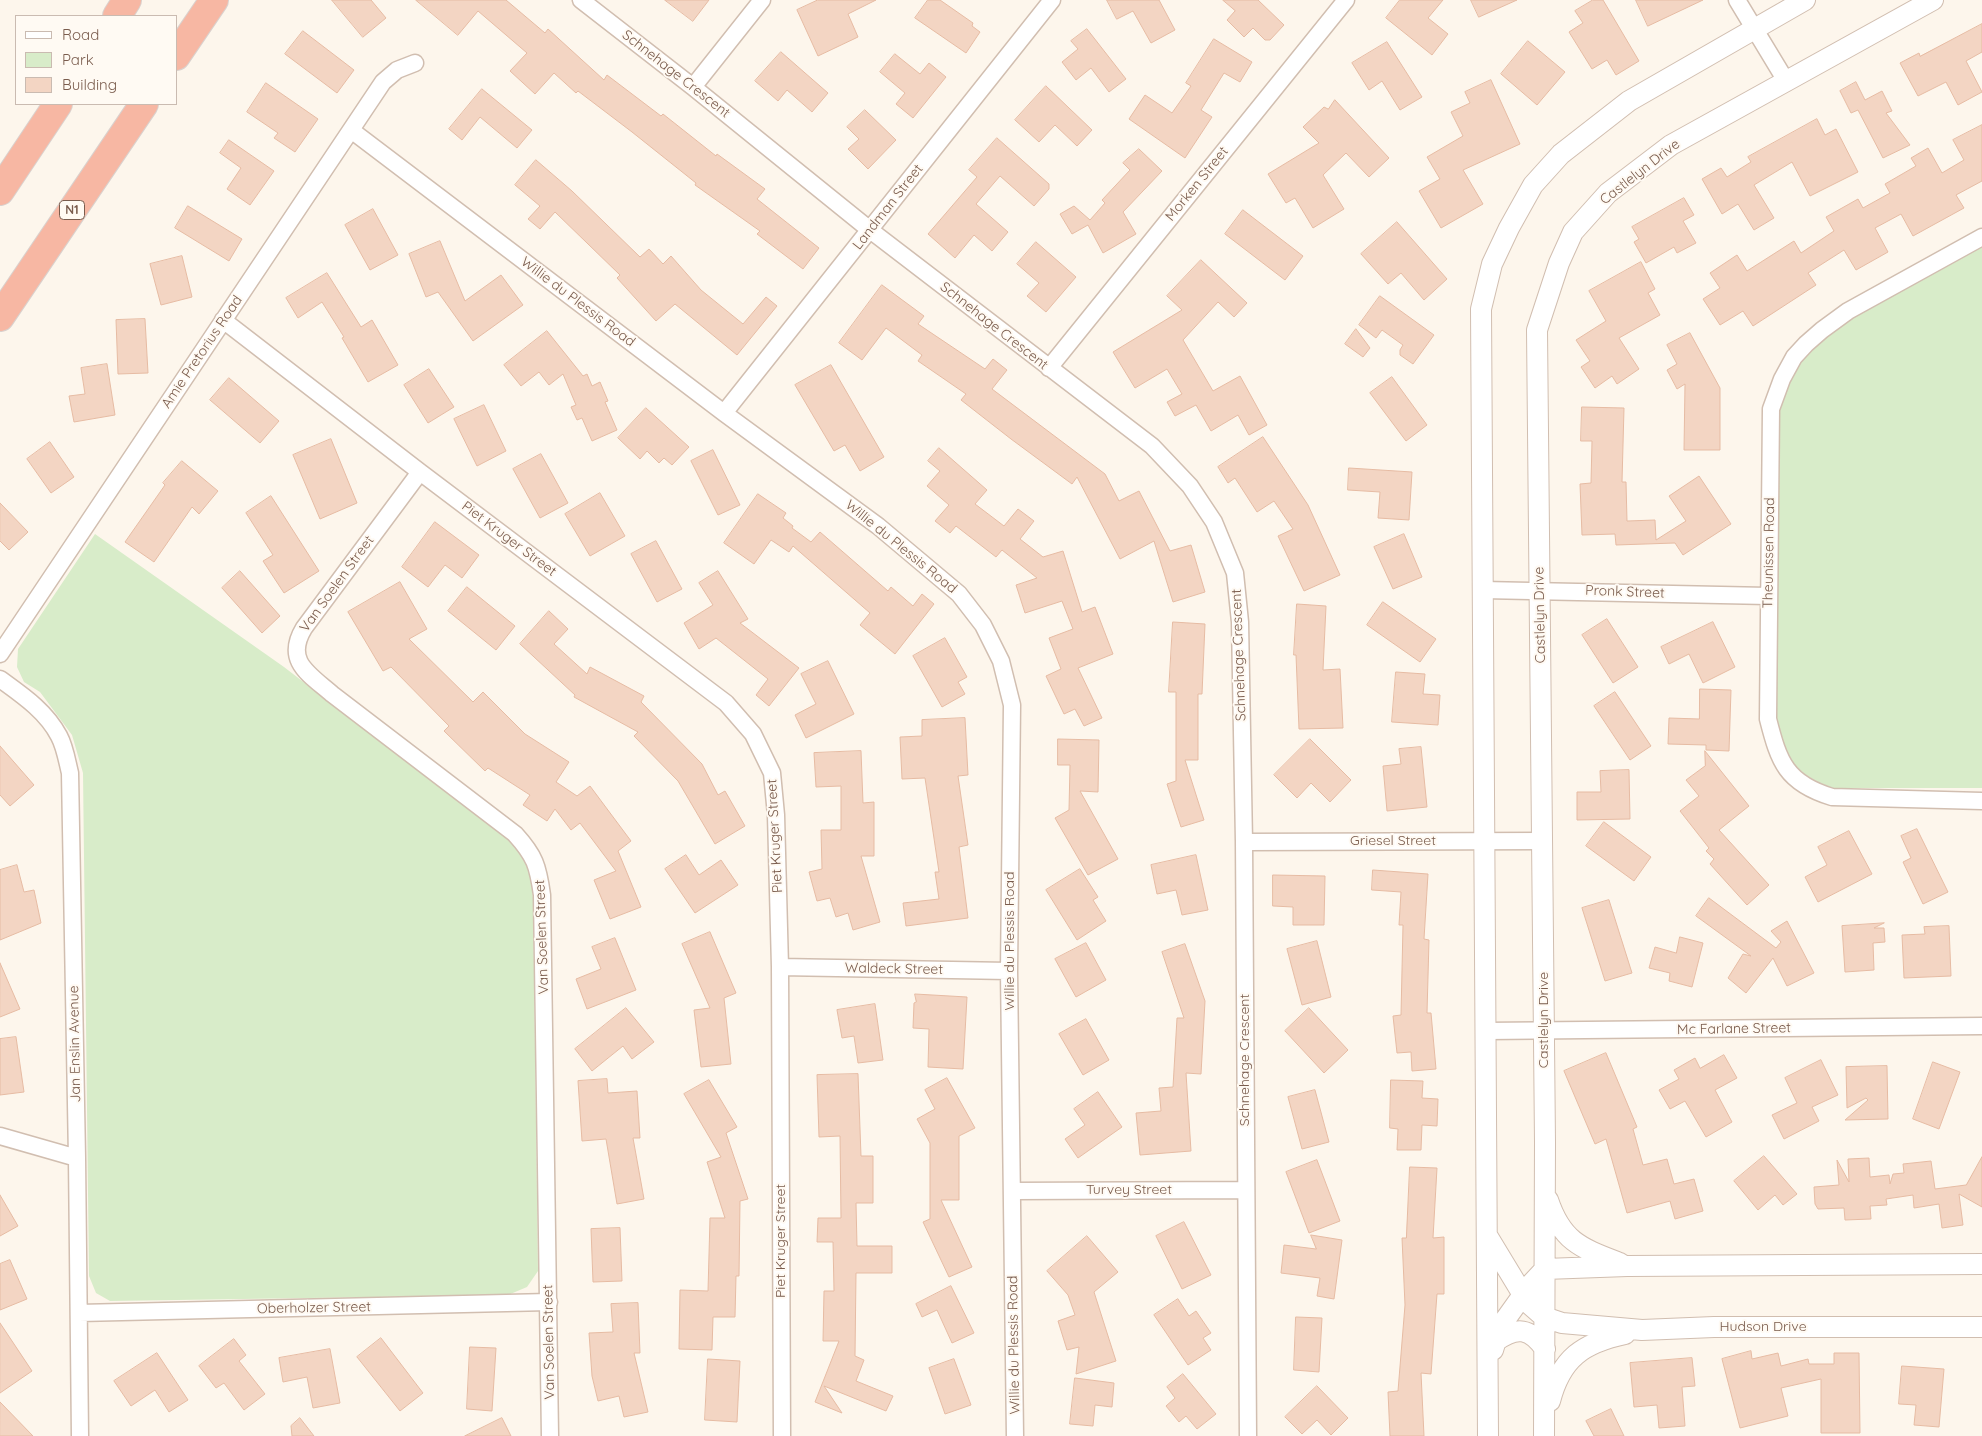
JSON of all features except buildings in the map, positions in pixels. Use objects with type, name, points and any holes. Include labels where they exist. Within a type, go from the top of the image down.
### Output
[{"type":"highway","points":[[118,15],[127,0]]},
{"type":"highway","points":[[178,53],[214,0]]},
{"type":"highway","points":[[0,191],[57,105]]},
{"type":"highway","name":"N1","points":[[0,317],[143,105]]},
{"type":"street","name":"Schnehage Crescent","points":[[581,0],[693,87],[870,230],[1152,446],[1190,486],[1214,522],[1235,573],[1240,622],[1244,842],[1248,1436]]},
{"type":"street","points":[[693,87],[762,0]]},
{"type":"street","name":"Landman Street","points":[[724,413],[1052,0]]},
{"type":"street","name":"Morken Street","points":[[1049,368],[1346,0]]},
{"type":"street","points":[[1737,0],[1786,81]]},
{"type":"street","points":[[1488,1436],[1481,309],[1492,264],[1509,228],[1533,185],[1561,154],[1629,101],[1805,0]]},
{"type":"street","name":"Castlelyn Drive","points":[[1544,1432],[1545,1188],[1537,330],[1559,263],[1572,232],[1608,193],[1671,145],[1932,0]]},
{"type":"street","name":"Amie Pretorius Road","points":[[0,654],[382,82],[397,70],[415,64]]},
{"type":"street","name":"Willie du Plessis Road","points":[[351,130],[724,413],[878,526],[960,594],[983,625],[1001,661],[1012,705],[1009,972],[1015,1436]]},
{"type":"street","name":"Theunissen Road","points":[[1982,237],[1848,311],[1806,344],[1786,372],[1771,409],[1768,596],[1768,719],[1776,751],[1790,774],[1811,791],[1832,797],[1982,801]]},
{"type":"street","name":"Piet Kruger Street","points":[[223,320],[420,472],[726,702],[753,734],[772,774],[776,815],[780,967],[782,1436]]},
{"type":"street","name":"Van Soelen Street","points":[[420,472],[304,628],[298,638],[296,655],[306,672],[332,694],[515,834],[529,850],[539,869],[542,895],[550,1436]]},
{"type":"street","name":"Pronk Street","points":[[1483,590],[1768,596]]},
{"type":"street","name":"Jan Enslin Avenue","points":[[0,679],[31,702],[46,718],[59,736],[70,773],[80,1436]]},
{"type":"street","name":"Griesel Street","points":[[1244,842],[1542,841]]},
{"type":"street","name":"Waldeck Street","points":[[780,967],[1009,972]]},
{"type":"street","name":"Mc Farlane Street","points":[[1486,1031],[1982,1026]]},
{"type":"street","points":[[0,1136],[77,1158]]},
{"type":"street","points":[[1545,1188],[1558,1224],[1566,1235],[1588,1250],[1628,1266]]},
{"type":"street","name":"Turvey Street","points":[[1013,1191],[1245,1190]]},
{"type":"street","points":[[1487,1236],[1522,1296],[1536,1312],[1544,1317]]},
{"type":"street","points":[[1488,1366],[1500,1327],[1544,1269],[1628,1266],[1982,1264]]},
{"type":"street","name":"Oberholzer Street","points":[[79,1313],[549,1302]]},
{"type":"street","name":"Hudson Drive","points":[[1544,1317],[1562,1323],[1642,1330],[1714,1327],[1982,1327]]},
{"type":"street","points":[[1544,1432],[1559,1374],[1567,1363],[1582,1350],[1602,1339],[1642,1330]]},
{"type":"street","points":[[1496,1341],[1519,1331],[1529,1333],[1545,1349]]},
{"type":"green space","points":[[1982,244],[1982,788],[1833,788],[1809,777],[1794,763],[1784,745],[1777,720],[1776,406],[1789,370],[1814,341],[1852,315]]},
{"type":"green space","points":[[95,534],[284,667],[510,841],[524,861],[531,880],[533,898],[538,1271],[527,1287],[508,1295],[110,1301],[96,1293],[89,1276],[83,773],[72,735],[40,692],[24,682],[17,667],[18,649]]}]
